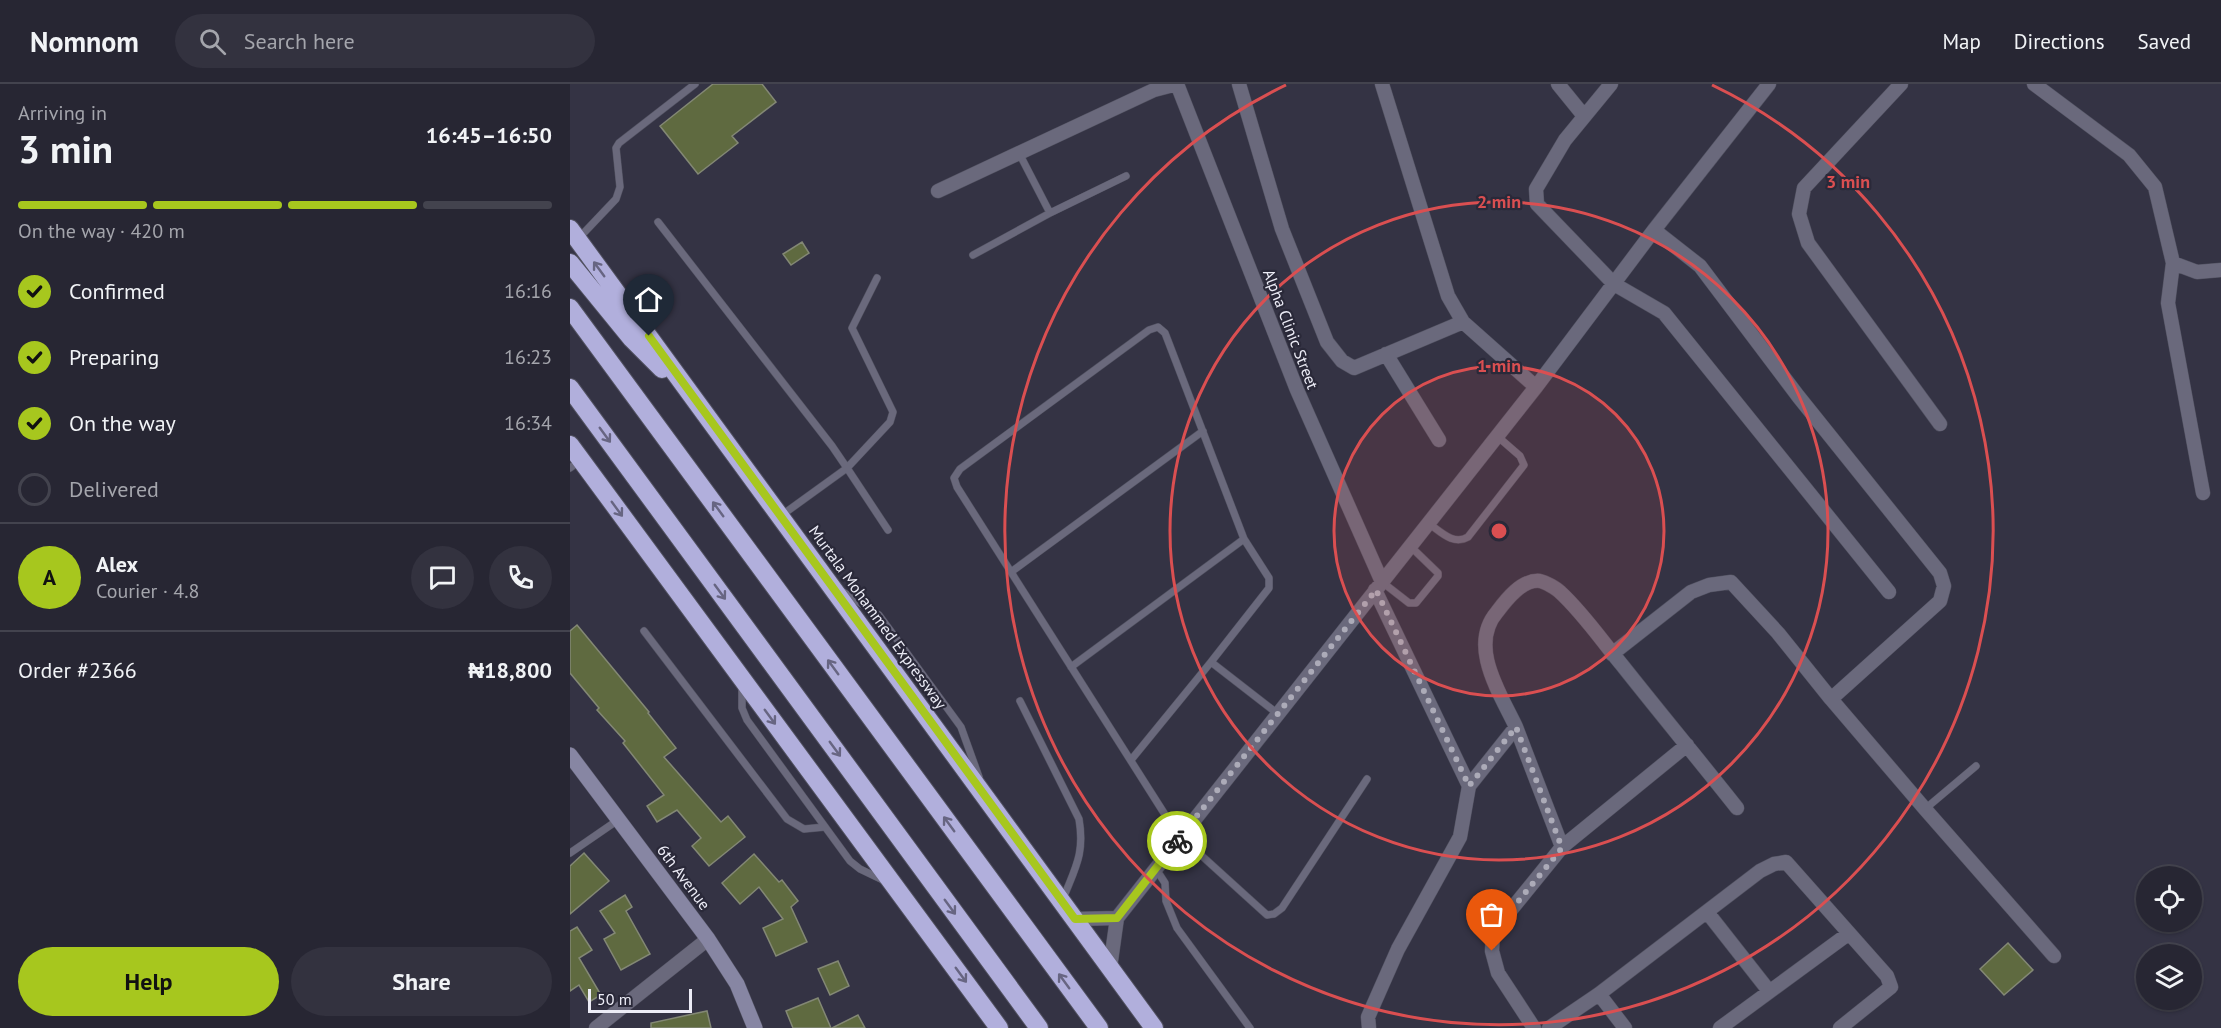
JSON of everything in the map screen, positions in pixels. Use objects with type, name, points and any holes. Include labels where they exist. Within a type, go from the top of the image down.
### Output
[{"type":"highway","name":"Murtala Mohammed Expressway","points":[[574,234],[1154,1028]]},
{"type":"highway","points":[[570,263],[632,339],[705,413]]},
{"type":"highway","points":[[570,308],[1099,1028]]},
{"type":"highway","points":[[570,388],[1039,1028]]},
{"type":"highway","points":[[574,458],[742,678],[999,1028]]},
{"type":"street","points":[[938,191],[1154,90],[1177,84]]},
{"type":"street","name":"Alpha Clinic Street","points":[[1177,84],[1297,390],[1379,586],[1469,786]]},
{"type":"street","points":[[1239,84],[1282,229],[1327,342],[1342,361],[1354,368],[1463,322]]},
{"type":"street","points":[[1382,84],[1448,296],[1463,322],[1536,387]]},
{"type":"street","points":[[1558,84],[1584,116]]},
{"type":"street","points":[[1611,84],[1565,140],[1536,189],[1537,204],[1614,284],[1664,313],[1888,592]]},
{"type":"street","points":[[1110,968],[1117,918],[1536,387],[1768,84]]},
{"type":"street","points":[[1901,84],[1804,188],[1799,214],[1808,243],[1940,424]]},
{"type":"street","points":[[2034,84],[2128,155],[2156,187],[2173,263],[2168,303],[2203,493]]},
{"type":"street","points":[[1654,230],[1700,266],[1798,396],[1940,573],[1944,586],[1940,602],[1831,699]]},
{"type":"street","points":[[2173,263],[2197,272],[2221,270]]},
{"type":"street","points":[[1386,354],[1439,440]]},
{"type":"street","points":[[1562,848],[1516,727],[1486,661],[1485,640],[1491,618],[1523,585],[1539,581],[1558,591],[1737,808]]},
{"type":"street","points":[[1612,654],[1691,592],[1709,585],[1731,582],[1778,633],[1924,809],[2054,956]]},
{"type":"street","points":[[1369,1028],[1368,1017],[1398,949],[1460,837],[1469,786],[1516,727]]},
{"type":"street","points":[[1534,1028],[1498,973],[1492,951],[1493,932],[1562,848],[1687,745]]},
{"type":"street","name":"6th Avenue","points":[[570,755],[708,939],[737,984],[755,1028]]},
{"type":"street","points":[[1549,1028],[1599,994],[1760,871],[1774,864],[1786,862],[1887,976],[1891,987],[1840,1028]]},
{"type":"street","points":[[1707,912],[1769,991]]},
{"type":"street","points":[[1075,919],[1117,918]]},
{"type":"street","points":[[1720,1028],[1848,934]]},
{"type":"street","points":[[596,1028],[708,939]]},
{"type":"street","points":[[1599,994],[1625,1028]]},
{"type":"lane","points":[[574,234],[616,199],[620,187],[616,148],[619,143],[695,84]]},
{"type":"lane","points":[[1019,153],[1050,213]]},
{"type":"lane","points":[[973,255],[1050,213],[1126,176]]},
{"type":"lane","points":[[658,222],[832,446],[888,530]]},
{"type":"lane","points":[[780,516],[847,468],[890,422],[893,412],[852,328],[877,278]]},
{"type":"lane","points":[[1131,760],[1269,588],[1269,578],[1244,538],[1165,333],[1158,327],[1149,330],[960,470],[954,478],[957,487],[1164,813]]},
{"type":"lane","points":[[1011,572],[1203,431]]},
{"type":"lane","points":[[1428,523],[1455,541],[1462,541],[1468,537],[1524,465],[1524,461],[1497,436]]},
{"type":"lane","points":[[1071,667],[1244,538]]},
{"type":"lane","points":[[1379,586],[1413,604],[1438,576],[1438,573],[1410,546]]},
{"type":"lane","points":[[644,631],[787,819],[804,829],[825,827]]},
{"type":"lane","points":[[1211,662],[1278,714]]},
{"type":"lane","points":[[742,678],[742,708],[747,720],[850,861],[860,870],[895,886]]},
{"type":"lane","points":[[1020,701],[1079,819],[1082,838],[1081,852],[1062,901]]},
{"type":"lane","points":[[1924,809],[1976,766]]},
{"type":"lane","points":[[1181,837],[1267,915],[1274,914],[1282,908],[1367,779]]},
{"type":"lane","points":[[570,853],[618,819]]},
{"type":"lane","points":[[1156,869],[1165,883],[1166,902],[1177,928],[1250,1028]]},
{"type":"building","points":[[713,84],[762,84],[776,102],[732,136],[738,143],[698,174],[660,126]]},
{"type":"building","points":[[802,242],[809,253],[791,265],[783,254]]},
{"type":"building","points":[[577,625],[676,748],[664,757],[721,822],[728,816],[745,837],[709,866],[692,846],[701,838],[677,810],[657,822],[647,806],[664,795],[623,743],[625,741],[597,710],[599,708],[570,673],[570,631]]},
{"type":"building","points":[[584,853],[609,881],[570,914],[570,866]]},
{"type":"building","points":[[754,854],[779,882],[782,880],[798,901],[791,907],[807,942],[776,956],[763,928],[783,919],[759,887],[740,904],[722,883]]},
{"type":"building","points":[[625,895],[632,907],[626,911],[650,954],[621,970],[604,939],[615,933],[600,911]]},
{"type":"building","points":[[577,927],[592,950],[579,958],[601,995],[589,1002],[579,985],[570,991],[570,931]]},
{"type":"building","points":[[2008,943],[2033,970],[2004,995],[1980,969]]},
{"type":"building","points":[[838,961],[849,986],[830,995],[818,969]]},
{"type":"building","points":[[818,998],[831,1028],[793,1028],[786,1011]]},
{"type":"building","points":[[707,1011],[711,1028],[651,1028],[651,1023]]},
{"type":"building","points":[[858,1015],[865,1028],[832,1028]]},
{"type":"way so far","points":[[1177,841],[1376,590],[1469,786],[1516,727],[1562,848],[1493,932],[1492,951]]},
{"type":"route","points":[[649,336],[1075,919],[1117,918],[1177,841]]}]
